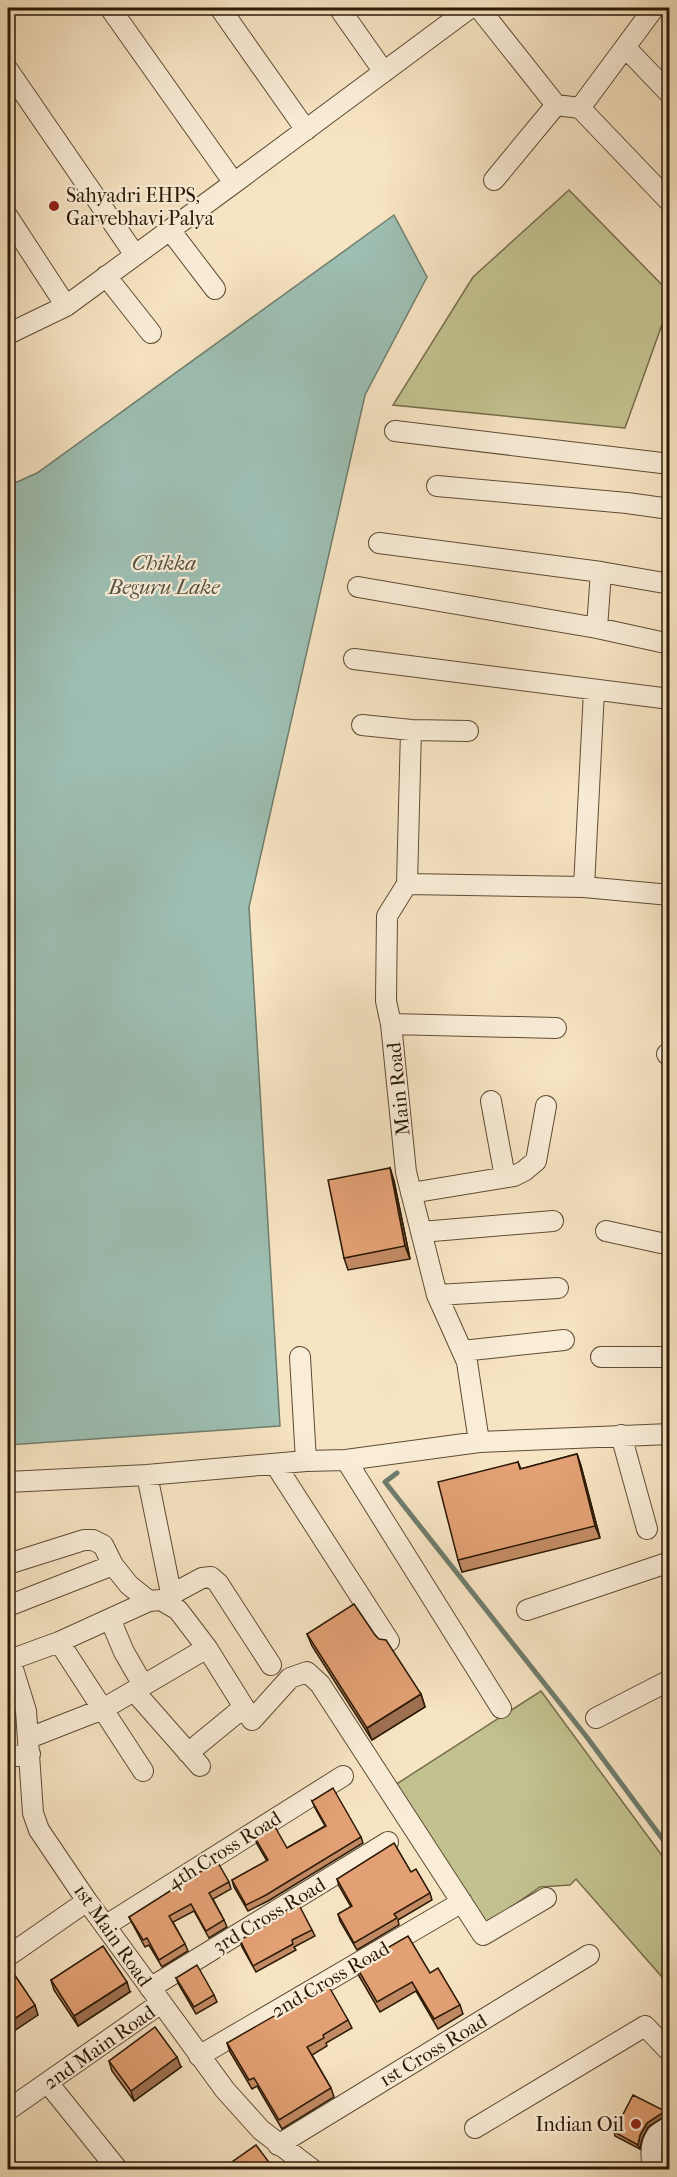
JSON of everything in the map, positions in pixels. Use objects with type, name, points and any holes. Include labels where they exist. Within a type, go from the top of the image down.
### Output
[{"type":"street","points":[[110,8],[234,183]]},
{"type":"street","points":[[220,8],[306,130]]},
{"type":"street","points":[[339,8],[384,72]]},
{"type":"street","points":[[8,334],[66,306],[470,8]]},
{"type":"street","points":[[479,8],[556,105],[580,108],[669,202]]},
{"type":"street","points":[[580,108],[654,8]]},
{"type":"street","points":[[625,47],[669,94]]},
{"type":"street","points":[[8,70],[135,255]]},
{"type":"street","points":[[494,180],[556,105]]},
{"type":"street","points":[[8,217],[66,306]]},
{"type":"street","points":[[170,230],[215,289]]},
{"type":"street","points":[[106,276],[151,333]]},
{"type":"street","points":[[395,431],[669,464]]},
{"type":"street","points":[[437,486],[627,503],[669,509]]},
{"type":"street","points":[[379,543],[601,572],[669,584]]},
{"type":"street","points":[[597,628],[601,572]]},
{"type":"street","points":[[358,587],[597,628],[669,644]]},
{"type":"street","points":[[354,659],[669,699]]},
{"type":"street","points":[[584,887],[594,691]]},
{"type":"street","points":[[362,725],[411,730],[468,731]]},
{"type":"street","points":[[411,730],[407,884],[584,887],[669,895]]},
{"type":"street","name":"Main Road","points":[[407,884],[387,916],[387,1001],[406,1172],[437,1295],[467,1362],[479,1442]]},
{"type":"street","points":[[391,1024],[556,1028]]},
{"type":"street","points":[[491,1101],[505,1177]]},
{"type":"street","points":[[411,1193],[505,1177],[524,1171],[536,1161],[546,1106]]},
{"type":"street","points":[[421,1232],[553,1221]]},
{"type":"street","points":[[606,1231],[669,1245]]},
{"type":"street","points":[[437,1295],[558,1288]]},
{"type":"street","points":[[462,1351],[564,1340]]},
{"type":"street","points":[[300,1357],[306,1461]]},
{"type":"street","points":[[602,1357],[669,1357]]},
{"type":"street","points":[[8,1482],[147,1475],[306,1461],[346,1460],[479,1442],[621,1435],[668,1428]]},
{"type":"street","points":[[621,1435],[647,1529]]},
{"type":"street","points":[[346,1460],[501,1708]]},
{"type":"street","points":[[274,1464],[389,1641]]},
{"type":"street","points":[[147,1475],[170,1588],[176,1592],[202,1578],[211,1577],[218,1583],[271,1665]]},
{"type":"street","points":[[8,1564],[84,1540],[93,1540],[103,1545],[113,1565],[129,1585],[149,1601]]},
{"type":"street","points":[[527,1610],[669,1562]]},
{"type":"street","points":[[8,1606],[113,1565]]},
{"type":"street","points":[[9,1656],[59,1642],[149,1601],[161,1600],[178,1610],[207,1648],[252,1720],[290,1678],[307,1672],[320,1684],[483,1935],[546,1898]]},
{"type":"street","points":[[110,1619],[138,1688],[194,1759],[244,1707]]},
{"type":"street","points":[[59,1642],[143,1771]]},
{"type":"street","points":[[8,1757],[103,1709],[207,1648]]},
{"type":"street","name":"1st Main Road","points":[[9,1656],[13,1687],[26,1711],[35,1822],[87,1901],[199,2056],[249,2118],[278,2145],[313,2169]]},
{"type":"street","points":[[596,1718],[669,1680]]},
{"type":"street","name":"4th Cross Road","points":[[105,1926],[343,1776]]},
{"type":"street","name":"3rd Cross Road","points":[[155,1996],[388,1842]]},
{"type":"street","points":[[8,1956],[87,1901]]},
{"type":"street","name":"2nd Cross Road","points":[[199,2056],[462,1902]]},
{"type":"street","name":"1st Cross Road","points":[[278,2145],[589,1955]]},
{"type":"street","name":"2nd Main Road","points":[[8,2110],[48,2083],[155,1996]]},
{"type":"street","points":[[475,2128],[645,2026],[669,2052]]},
{"type":"street","points":[[48,2083],[118,2169]]},
{"type":"street","points":[[657,2169],[653,2166],[651,2156],[653,2144],[657,2133],[669,2126]]},
{"type":"green space","points":[[569,190],[669,292],[669,305],[625,428],[393,405],[473,277]]},
{"type":"green space","points":[[541,1691],[669,1865],[669,1985],[576,1879],[570,1885],[540,1887],[487,1924],[395,1785]]},
{"type":"water","name":"Chikka Beguru Lake","points":[[394,215],[427,277],[365,395],[249,907],[280,1426],[8,1445],[8,486],[37,473]]},
{"type":"building","points":[[390,1168],[405,1246],[344,1258],[328,1180]]},
{"type":"building","points":[[577,1454],[595,1526],[458,1560],[438,1482],[518,1462],[520,1469]]},
{"type":"building","points":[[354,1604],[375,1635],[379,1639],[386,1640],[421,1694],[367,1728],[307,1634]]},
{"type":"building","points":[[333,1788],[361,1837],[246,1905],[232,1880],[268,1860],[255,1838],[274,1825],[287,1848],[326,1826],[312,1801]]},
{"type":"building","points":[[394,1843],[411,1872],[416,1869],[430,1893],[394,1914],[397,1918],[354,1943],[338,1914],[352,1906],[337,1879]]},
{"type":"building","points":[[217,1861],[229,1882],[209,1893],[224,1920],[206,1931],[191,1904],[169,1916],[185,1944],[159,1960],[147,1938],[143,1940],[129,1917]]},
{"type":"building","points":[[298,1903],[312,1930],[292,1940],[293,1944],[253,1966],[240,1940],[280,1917],[279,1915]]},
{"type":"building","points":[[408,1936],[430,1973],[438,1968],[460,2005],[434,2019],[412,1982],[377,2002],[356,1966]]},
{"type":"building","points":[[103,1946],[127,1982],[74,2016],[51,1980]]},
{"type":"building","points":[[8,1965],[35,2005],[8,2023]]},
{"type":"building","points":[[197,1965],[214,1995],[194,2007],[176,1978]]},
{"type":"building","points":[[328,1985],[348,2020],[323,2035],[324,2038],[307,2047],[331,2088],[279,2120],[254,2078],[249,2080],[227,2043]]},
{"type":"building","points":[[155,2027],[177,2057],[131,2091],[109,2061]]},
{"type":"building","points":[[633,2095],[665,2111],[647,2123],[640,2135],[638,2145],[614,2132]]},
{"type":"building","points":[[256,2145],[274,2169],[222,2169]]},
{"type":"waterway","points":[[397,1473],[385,1482],[586,1736],[670,1849]]},
{"type":"place","name":"Sahyadri EHPS, Garvebhavi Palya","points":[[54,206]]},
{"type":"place","name":"Indian Oil","points":[[636,2124]]}]
